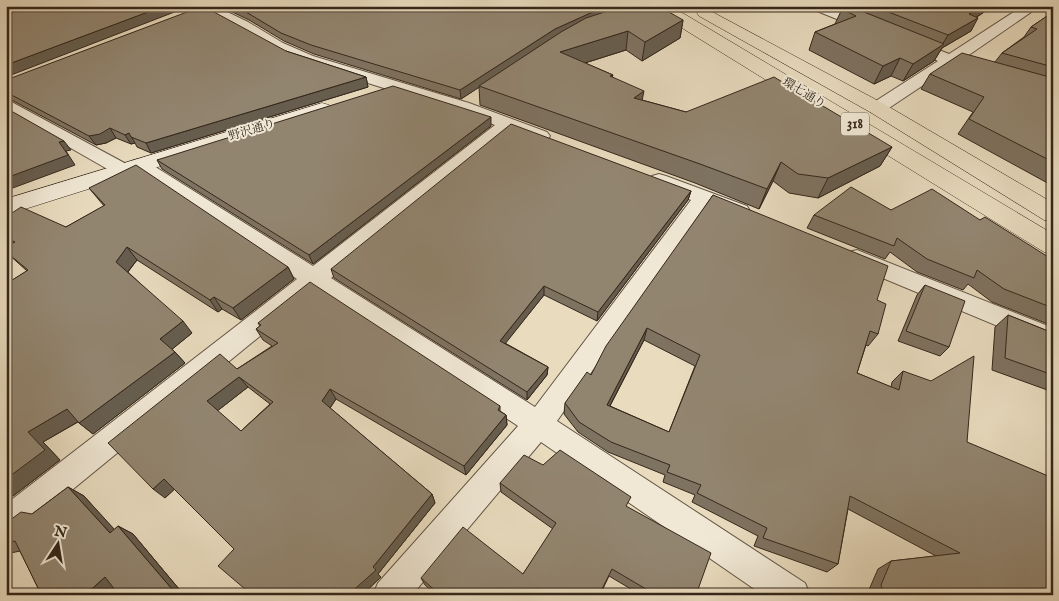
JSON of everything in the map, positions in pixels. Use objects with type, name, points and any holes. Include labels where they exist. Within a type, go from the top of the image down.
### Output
[{"type":"main road","name":"環七通り","points":[[692,6],[877,108],[1053,214]]},
{"type":"main road","name":"環七通り","points":[[650,8],[680,19],[1053,246]]},
{"type":"street","points":[[817,6],[879,31]]},
{"type":"street","points":[[877,108],[1033,6]]},
{"type":"street","points":[[189,15],[206,7],[243,25],[278,46],[307,59],[393,87],[471,102],[508,124],[562,144]]},
{"type":"street","points":[[897,38],[950,60],[996,74]]},
{"type":"street","points":[[365,95],[393,87]]},
{"type":"street","points":[[6,104],[131,167],[313,279],[538,424],[793,595]]},
{"type":"street","name":"野沢通り","points":[[6,207],[337,104]]},
{"type":"street","points":[[6,524],[508,124]]},
{"type":"street","points":[[642,174],[758,219]]},
{"type":"street","points":[[390,595],[538,424],[704,197]]},
{"type":"street","points":[[839,251],[1053,340]]},
{"type":"building","points":[[6,6],[164,6],[6,65]]},
{"type":"building","points":[[203,6],[286,51],[366,77],[146,143],[131,137],[129,133],[125,135],[110,128],[100,134],[89,136],[6,92],[6,80]]},
{"type":"building","points":[[234,6],[606,6],[555,29],[460,90],[311,45],[281,33]]},
{"type":"building","points":[[623,6],[662,8],[683,20],[645,42],[628,31],[560,52],[644,91],[634,98],[686,112],[774,77],[892,147],[828,178],[798,174],[781,162],[767,189],[479,86],[561,32],[586,18]]},
{"type":"building","points":[[849,6],[944,44],[913,64],[900,58],[883,66],[815,32],[856,16],[842,9]]},
{"type":"building","points":[[873,6],[981,6],[969,14],[978,18],[948,35]]},
{"type":"building","points":[[1053,12],[1053,67],[1002,53],[1037,29],[1031,27]]},
{"type":"building","points":[[962,53],[1053,78],[1053,162],[969,119],[984,97],[930,74]]},
{"type":"building","points":[[393,86],[491,117],[309,255],[157,160]]},
{"type":"building","points":[[6,108],[64,141],[59,142],[68,155],[6,178]]},
{"type":"building","points":[[511,124],[691,191],[598,312],[544,286],[500,341],[548,367],[527,392],[331,269]]},
{"type":"building","points":[[136,165],[288,267],[233,308],[214,297],[210,300],[127,247],[116,262],[183,321],[160,339],[175,352],[79,423],[67,409],[28,432],[45,450],[6,479],[6,284],[28,270],[6,252],[6,247],[15,242],[6,238],[6,217],[21,207],[66,227],[105,205],[89,188]]},
{"type":"building","points":[[851,187],[891,210],[932,189],[980,220],[985,217],[1053,260],[1053,308],[1004,289],[977,270],[974,278],[927,259],[897,238],[894,246],[814,215]]},
{"type":"building","points":[[713,195],[888,266],[877,300],[886,304],[878,334],[870,331],[857,373],[899,390],[903,371],[931,381],[974,356],[967,442],[1053,478],[1053,595],[884,595],[881,585],[891,561],[960,553],[850,496],[838,564],[763,538],[767,528],[697,493],[701,485],[667,472],[670,465],[611,442],[579,422],[565,403],[587,372],[591,375],[606,346]],"holes":[[[647,328],[700,355],[669,432],[607,405]]]},
{"type":"building","points":[[310,282],[500,406],[498,410],[506,415],[464,466],[330,389],[322,401],[432,494],[373,567],[376,570],[348,595],[252,595],[218,566],[234,549],[164,479],[153,489],[108,443],[220,354],[237,369],[278,343],[256,329],[261,325],[258,323]],"holes":[[[239,377],[273,402],[241,431],[207,401]]]},
{"type":"building","points":[[925,285],[965,301],[949,347],[906,331]]},
{"type":"building","points":[[1008,315],[1053,333],[1053,375],[1005,358]]},
{"type":"building","points":[[560,450],[631,497],[626,506],[711,553],[696,595],[656,595],[612,569],[599,595],[440,595],[421,578],[463,527],[523,574],[556,523],[500,483],[524,455],[543,465]]},
{"type":"building","points":[[68,487],[110,533],[118,526],[177,595],[119,595],[105,577],[85,595],[37,595],[40,592],[15,541],[6,543],[6,523],[21,512],[32,514]]}]
